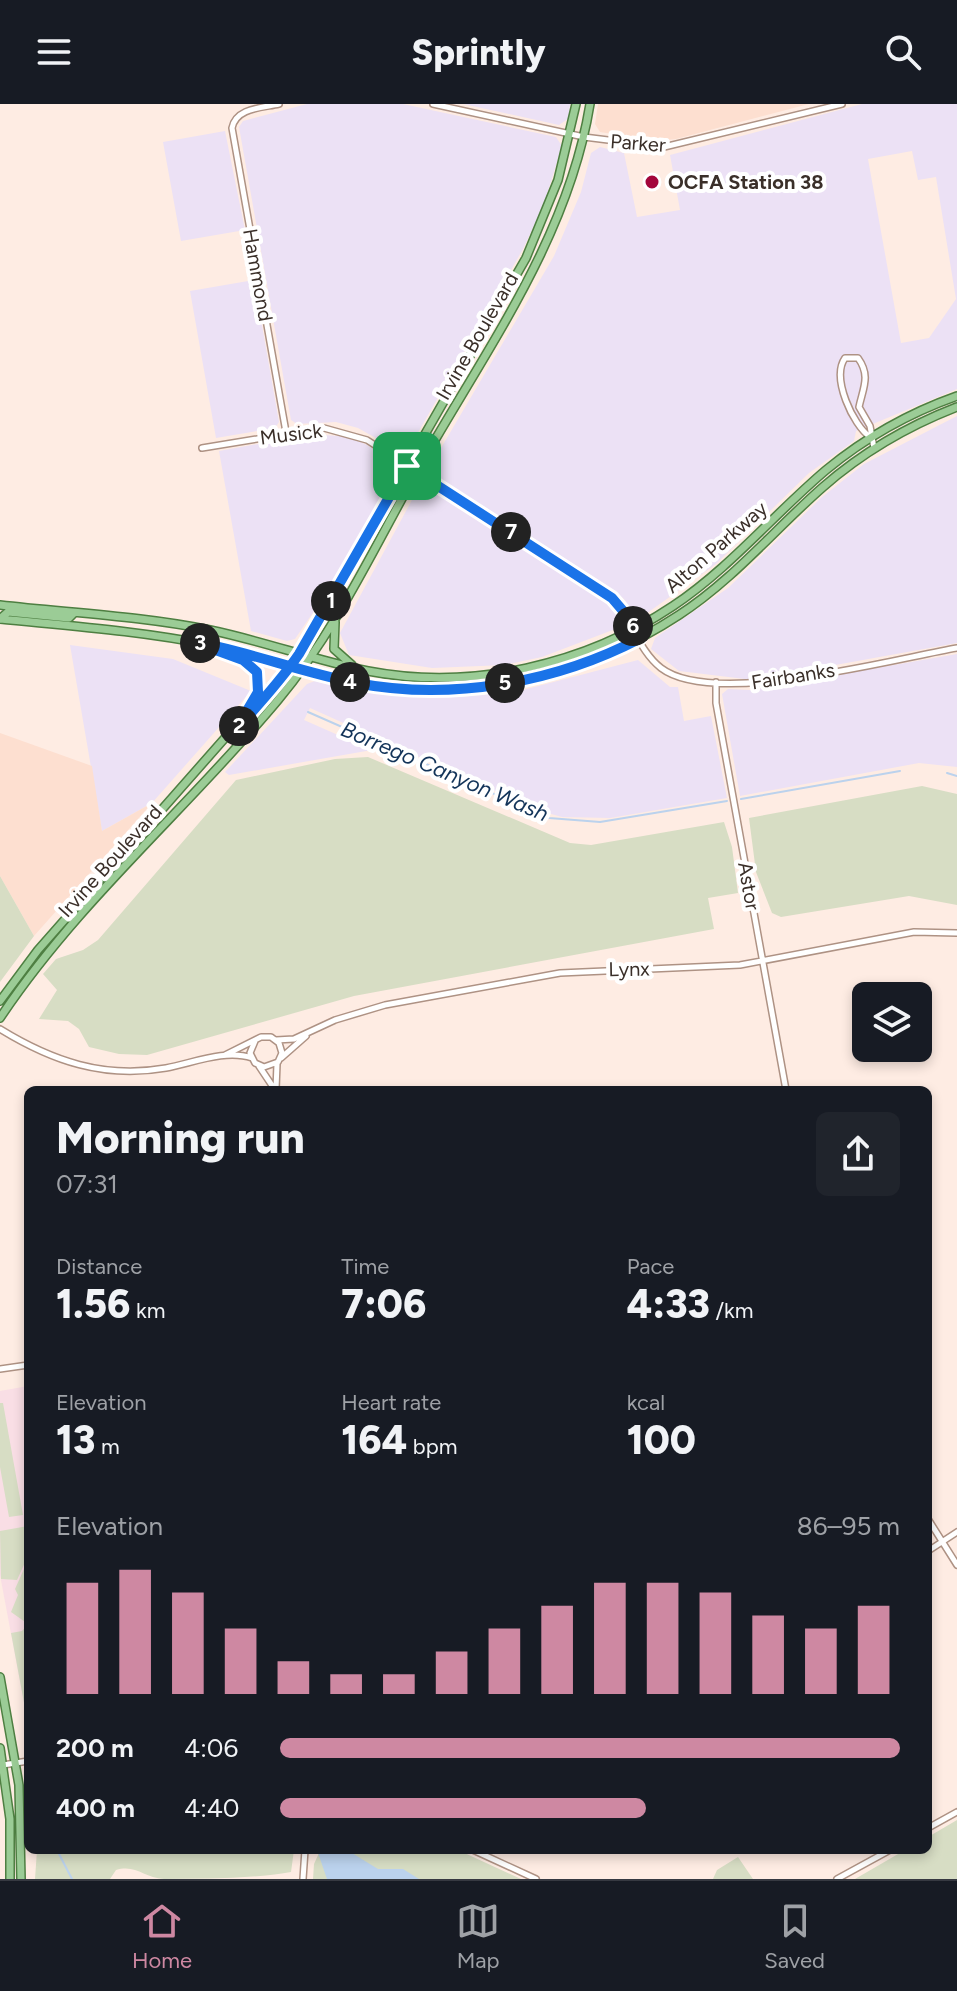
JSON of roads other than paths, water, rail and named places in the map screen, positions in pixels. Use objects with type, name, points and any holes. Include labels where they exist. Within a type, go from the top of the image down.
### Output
[{"type":"main road","name":"Irvine Boulevard","points":[[0,1001],[31,958],[235,731],[299,654],[526,258],[551,202],[571,135],[576,104]]},
{"type":"main road","name":"Irvine Boulevard","points":[[0,1018],[46,956],[303,670],[335,620],[538,264],[560,215],[584,137],[590,104]]},
{"type":"main road","name":"Alton Parkway","points":[[0,605],[207,629],[358,669],[426,677],[501,673],[581,653],[634,629],[712,577],[824,472],[871,438],[907,417],[957,396]]},
{"type":"main road","name":"Alton Parkway","points":[[0,619],[191,641],[303,670],[395,688],[485,686],[563,670],[639,639],[712,591],[821,489],[874,448],[957,407]]},
{"type":"main road","points":[[0,619],[8,612],[69,618],[74,613]]},
{"type":"main road","points":[[335,620],[334,649],[358,669]]},
{"type":"main road","points":[[191,641],[243,660],[257,672],[258,692],[235,731]]},
{"type":"main road","points":[[0,1677],[16,1763],[23,1835],[21,1879]]},
{"type":"main road","points":[[0,1748],[10,1819],[10,1879]]},
{"type":"street","name":"Hammond","points":[[279,104],[240,113],[234,119],[232,128],[286,432]]},
{"type":"street","name":"Parker","points":[[433,104],[640,147],[677,146],[842,104]]},
{"type":"street","points":[[871,438],[863,432],[845,395],[840,370],[845,358],[858,358],[864,370],[866,387],[859,407],[870,426],[874,448]]},
{"type":"street","name":"Musick","points":[[202,448],[286,432],[338,430],[367,440],[417,472]]},
{"type":"street","name":"Fairbanks","points":[[417,472],[612,598],[655,662],[671,674],[716,682],[773,682],[957,648]]},
{"type":"street","name":"Astor","points":[[716,682],[733,797],[785,1086]]},
{"type":"street","name":"Lynx","points":[[278,1061],[307,1035],[335,1020],[385,1005],[560,973],[763,963],[914,932],[957,933]]},
{"type":"street","points":[[0,1029],[58,1059],[107,1071],[149,1071],[224,1055],[266,1036],[276,1040],[281,1048],[276,1086]]},
{"type":"street","name":"Lynx","points":[[276,1040],[307,1035]]},
{"type":"street","points":[[255,1041],[251,1048],[252,1058],[273,1086]]},
{"type":"street","points":[[224,1055],[252,1058]]},
{"type":"street","points":[[258,1065],[269,1067],[278,1061]]},
{"type":"street","points":[[0,1369],[24,1366]]},
{"type":"street","points":[[932,1526],[957,1565]]},
{"type":"street","points":[[932,1548],[957,1532]]},
{"type":"street","points":[[3,1765],[24,1762]]},
{"type":"street","points":[[932,1826],[957,1812]]},
{"type":"street","points":[[303,1879],[305,1854]]},
{"type":"street","points":[[482,1854],[536,1879]]},
{"type":"street","points":[[837,1879],[883,1854]]},
{"type":"water","points":[[318,1854],[354,1854],[378,1869],[403,1869],[419,1879],[327,1879]]},
{"type":"waterway","name":"Borrego Canyon Wash","points":[[308,712],[549,818],[600,822],[727,801]]},
{"type":"waterway","name":"Borrego Canyon Wash","points":[[741,799],[900,771]]},
{"type":"waterway","name":"Borrego Canyon Wash","points":[[947,773],[957,776]]},
{"type":"waterway","points":[[59,1854],[72,1879]]},
{"type":"place","name":"OCFA Station 38","points":[[652,182]]}]
